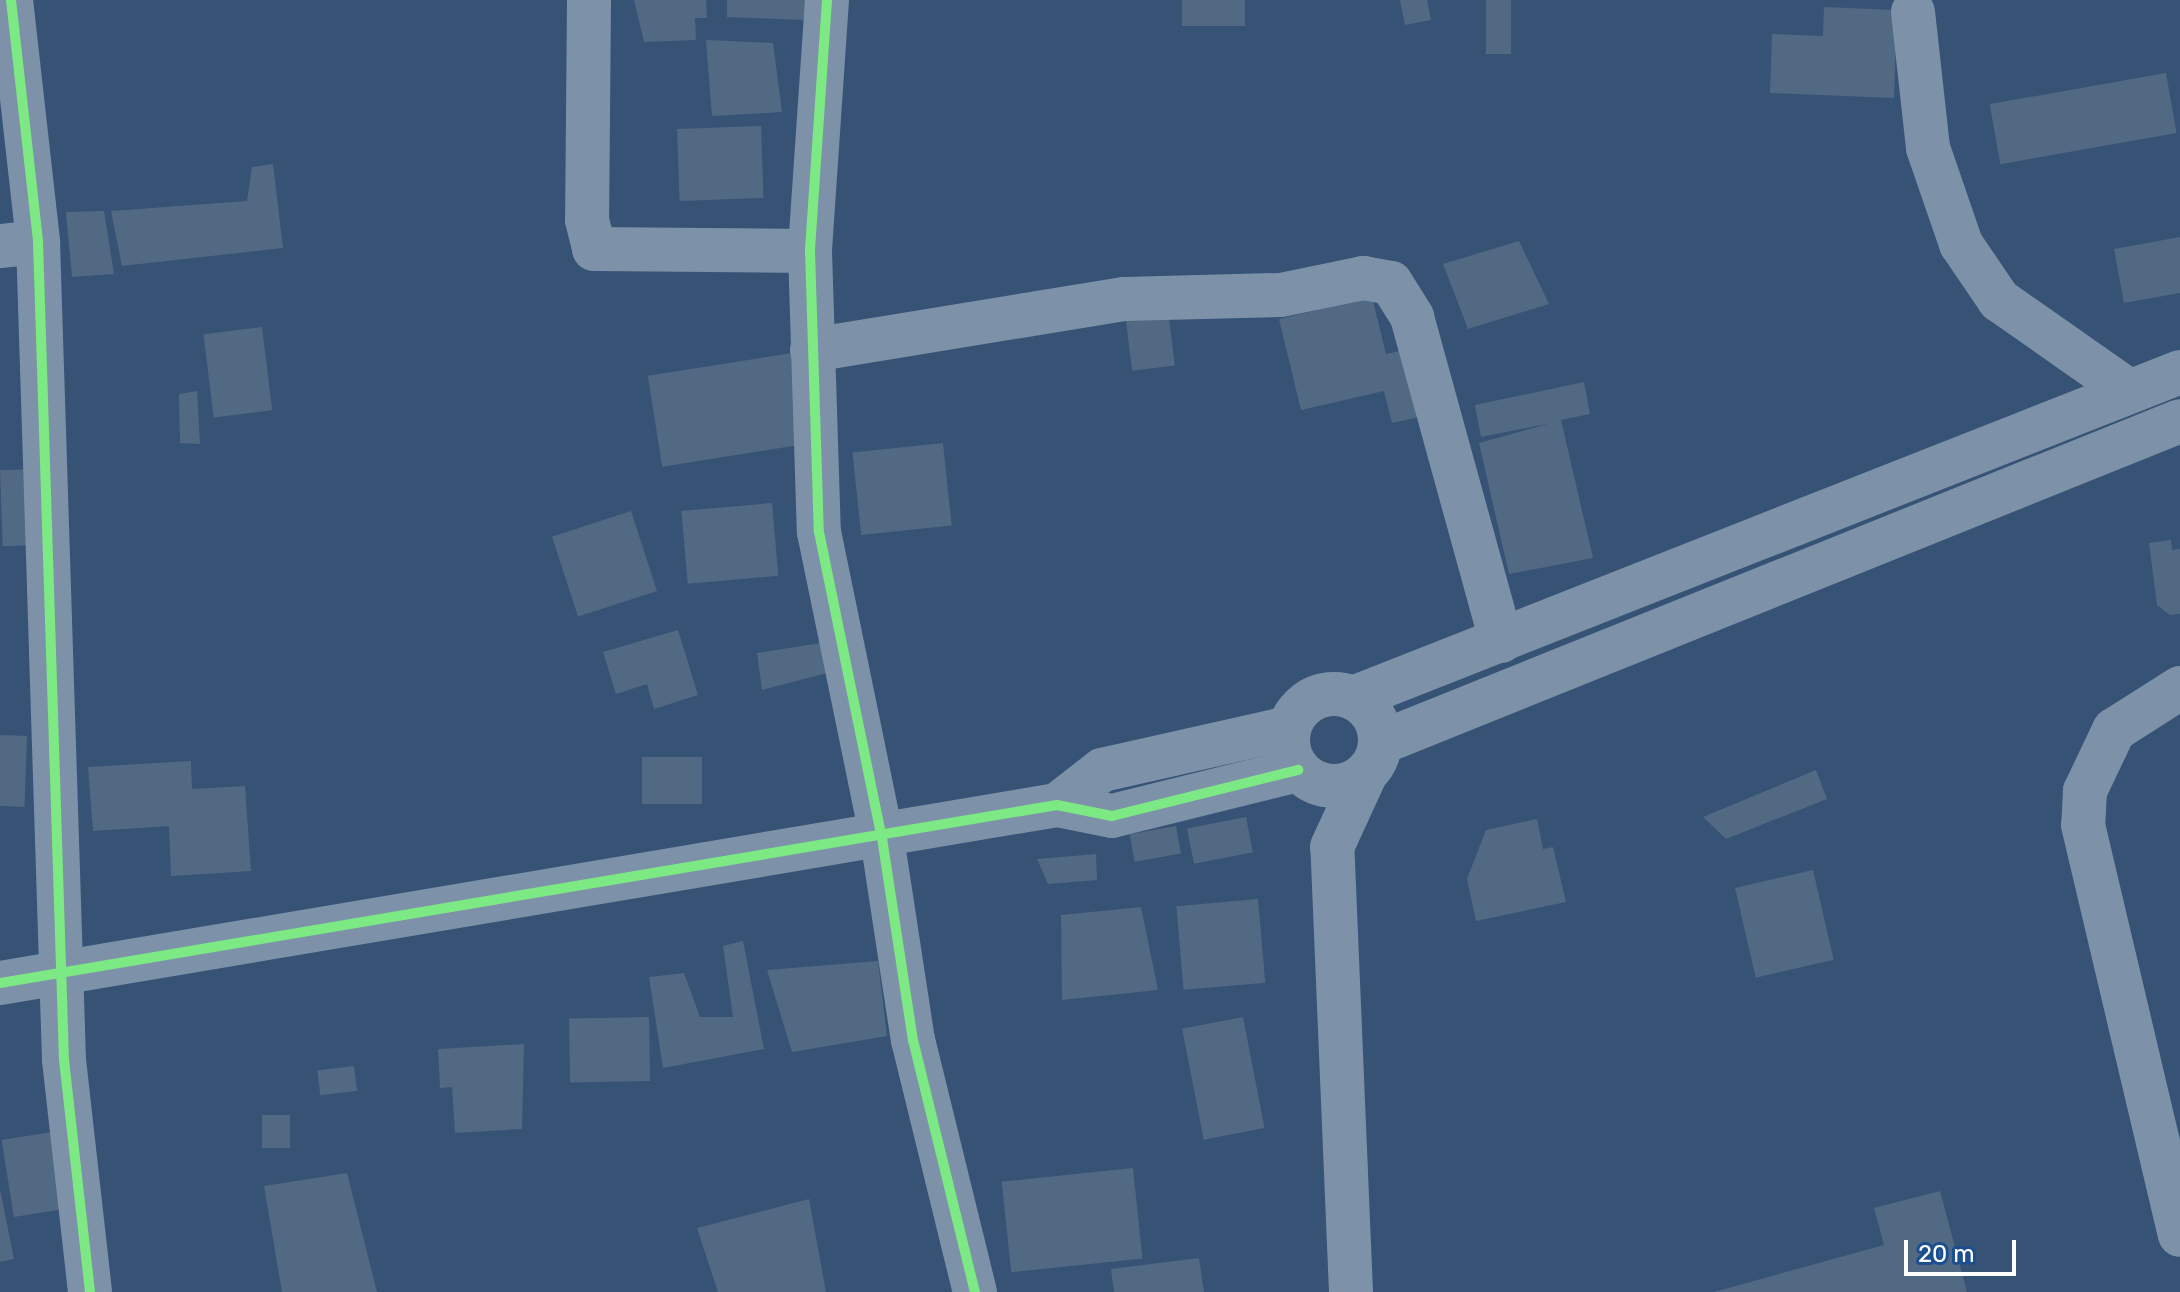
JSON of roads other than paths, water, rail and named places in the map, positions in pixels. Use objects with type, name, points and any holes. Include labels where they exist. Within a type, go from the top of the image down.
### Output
[{"type":"street","points":[[11,0],[19,244],[75,1195],[90,1292]]},
{"type":"street","points":[[589,0],[587,220],[594,249],[810,251]]},
{"type":"street","points":[[827,0],[810,251],[812,350],[827,594],[882,838],[913,1040],[975,1292]]},
{"type":"street","points":[[1913,12],[1928,148],[1961,244],[1999,300],[2129,391]]},
{"type":"street","points":[[812,350],[1124,299],[1281,295],[1363,278],[1391,283],[1412,317],[1501,641]]},
{"type":"street","points":[[1057,805],[1102,770],[1289,728],[1314,699],[1353,698],[2180,372]]},
{"type":"street","points":[[0,983],[882,838],[1057,805],[1112,816],[1302,774],[1330,786],[1373,758],[2180,421]]},
{"type":"street","points":[[2179,1226],[2083,825],[2085,791],[2114,730],[2180,688]]},
{"type":"street","points":[[1351,1292],[1332,847],[1373,758],[1368,709],[1353,698]]},
{"type":"street","points":[[1289,728],[1312,815],[1332,847]]}]
